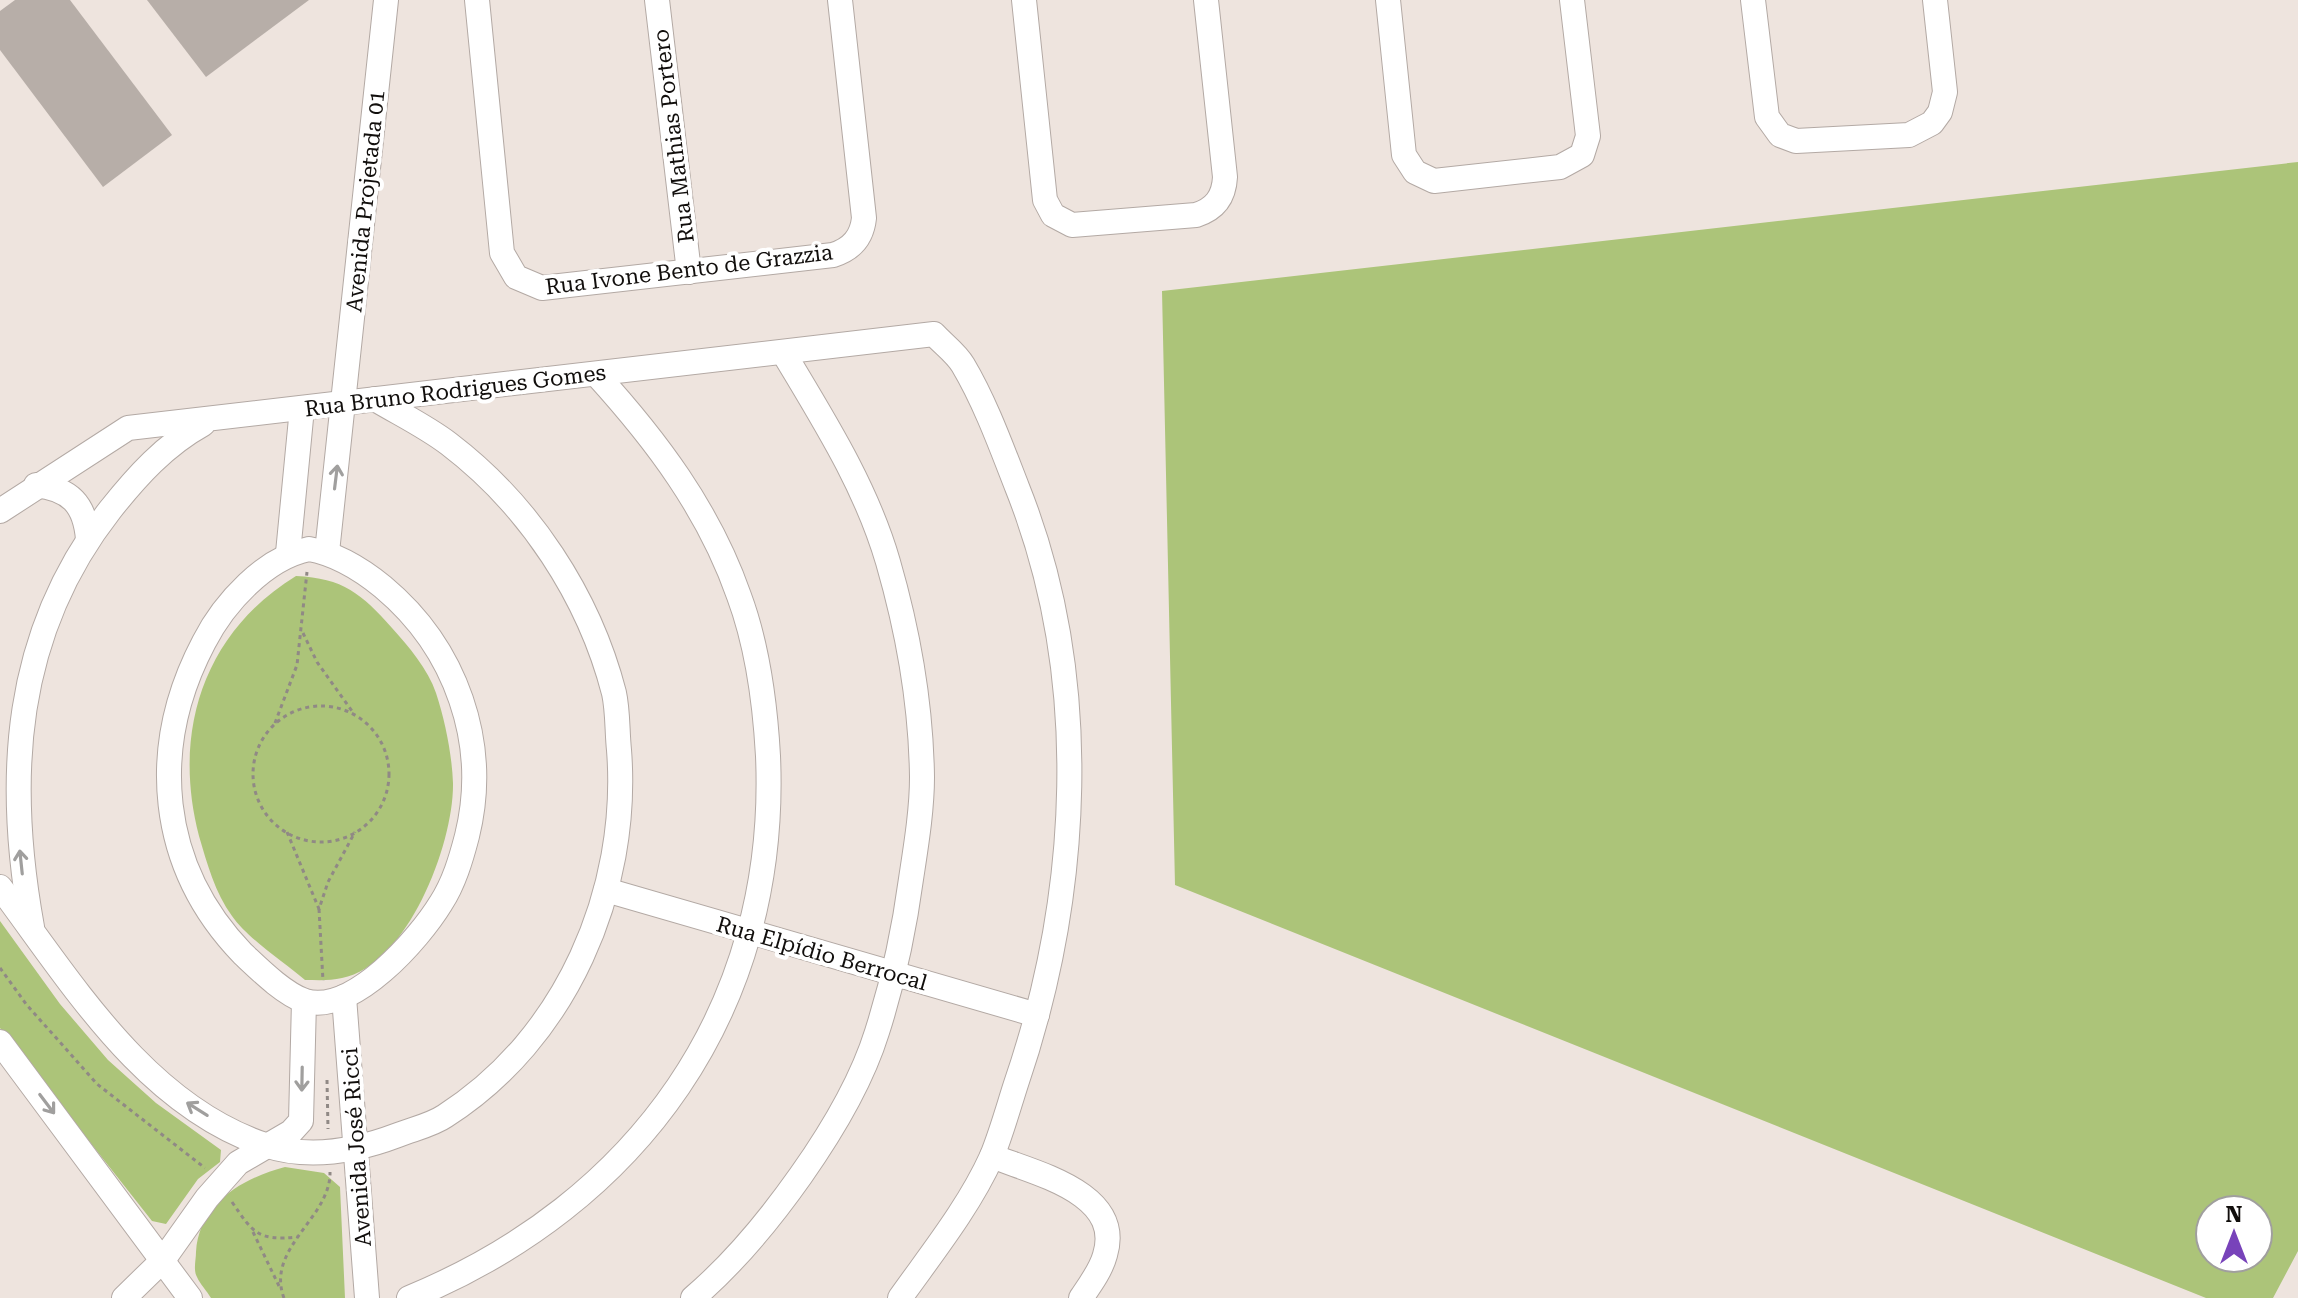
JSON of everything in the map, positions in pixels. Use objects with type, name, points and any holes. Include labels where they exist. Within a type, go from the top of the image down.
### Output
[{"type":"street","name":"Avenida Projetada 01","points":[[344,403],[386,0]]},
{"type":"street","name":"Rua Ivone Bento de Grazzia","points":[[477,0],[501,246],[507,266],[516,277],[542,288],[833,255],[851,246],[859,236],[864,212],[840,0]]},
{"type":"street","name":"Rua Mathias Portero","points":[[657,0],[689,272]]},
{"type":"street","points":[[1024,0],[1045,200],[1057,219],[1078,226],[1196,215],[1216,204],[1224,188],[1225,177],[1206,0]]},
{"type":"street","points":[[1388,0],[1404,155],[1415,172],[1439,181],[1560,167],[1579,159],[1588,136],[1572,0]]},
{"type":"street","points":[[1753,0],[1766,111],[1776,131],[1785,138],[1802,141],[1909,135],[1932,123],[1940,112],[1945,92],[1935,0]]},
{"type":"street","name":"Rua Bruno Rodrigues Gomes","points":[[0,511],[128,428],[934,334],[962,363],[1001,444],[1037,536],[1056,629],[1068,710],[1070,798],[1062,889],[1037,1015]]},
{"type":"street","points":[[693,1298],[723,1272],[777,1208],[836,1120],[877,1035],[903,935],[922,778],[917,703],[906,636],[887,560],[860,487],[783,352]]},
{"type":"street","points":[[409,1298],[464,1275],[539,1230],[605,1175],[658,1115],[712,1035],[744,960],[763,872],[770,800],[758,661],[739,595],[704,518],[677,470],[596,374]]},
{"type":"street","points":[[0,887],[124,1048],[193,1109],[266,1145],[329,1152],[356,1151],[443,1118],[513,1062],[564,991],[598,924],[617,846],[621,777],[615,695],[591,625],[555,558],[499,488],[448,443],[375,399]]},
{"type":"street","points":[[327,552],[344,403]]},
{"type":"street","points":[[288,553],[302,408]]},
{"type":"street","points":[[33,931],[8,799],[33,662],[56,599],[88,539],[134,480],[177,438],[212,418]]},
{"type":"street","points":[[36,485],[57,487],[75,499],[86,517],[88,539]]},
{"type":"street","points":[[309,549],[327,552],[368,575],[403,604],[432,639],[455,680],[469,723],[475,769],[472,815],[461,860],[442,902],[416,939],[382,971],[344,997],[324,1002],[304,1001],[260,970],[222,932],[193,886],[175,835],[167,782],[171,728],[186,676],[211,628],[245,587],[288,553],[309,549]]},
{"type":"street","name":"Rua Elpídio Berrocal","points":[[606,890],[1037,1015]]},
{"type":"street","name":"Avenida José Ricci","points":[[344,997],[367,1298]]},
{"type":"street","name":"Avenida José Ricci","points":[[124,1298],[163,1260],[238,1163],[291,1132],[301,1121],[304,1001]]},
{"type":"street","points":[[900,1298],[947,1232],[992,1156],[1037,1015]]},
{"type":"street","points":[[0,1042],[190,1298]]},
{"type":"street","points":[[992,1156],[1091,1201],[1108,1234],[1106,1254],[1081,1298]]},
{"type":"path","points":[[303,633],[317,662],[355,715],[376,733],[388,759],[384,801],[367,824],[343,838],[314,841],[287,832],[266,813],[254,787],[259,746],[275,723],[297,665],[303,633]]},
{"type":"path","points":[[275,723],[313,706],[341,709],[355,715]]},
{"type":"path","points":[[287,832],[319,909],[328,882],[356,832]]},
{"type":"path","points":[[0,968],[45,1027],[97,1084],[176,1143],[219,1184],[253,1232],[279,1286]]},
{"type":"path","points":[[253,1232],[271,1239],[297,1237]]},
{"type":"green space","points":[[2298,162],[2298,1251],[2273,1298],[2206,1298],[1175,885],[1162,291]]},
{"type":"green space","points":[[296,576],[327,580],[361,597],[411,651],[436,693],[448,738],[452,772],[451,808],[445,837],[423,898],[387,950],[366,968],[333,980],[305,980],[256,941],[232,916],[208,867],[192,798],[190,760],[193,724],[202,689],[217,656],[238,626],[264,599]]},
{"type":"green space","points":[[0,921],[60,1004],[108,1060],[156,1103],[221,1150],[220,1162],[198,1179],[166,1224],[152,1221],[0,1028]]},
{"type":"green space","points":[[285,1167],[324,1173],[340,1187],[345,1298],[211,1298],[198,1280],[195,1268],[199,1235],[205,1220],[214,1206],[239,1186]]},
{"type":"building","points":[[15,0],[70,0],[172,135],[103,187],[0,50],[0,11]]},
{"type":"building","points":[[147,0],[309,0],[206,77]]}]
